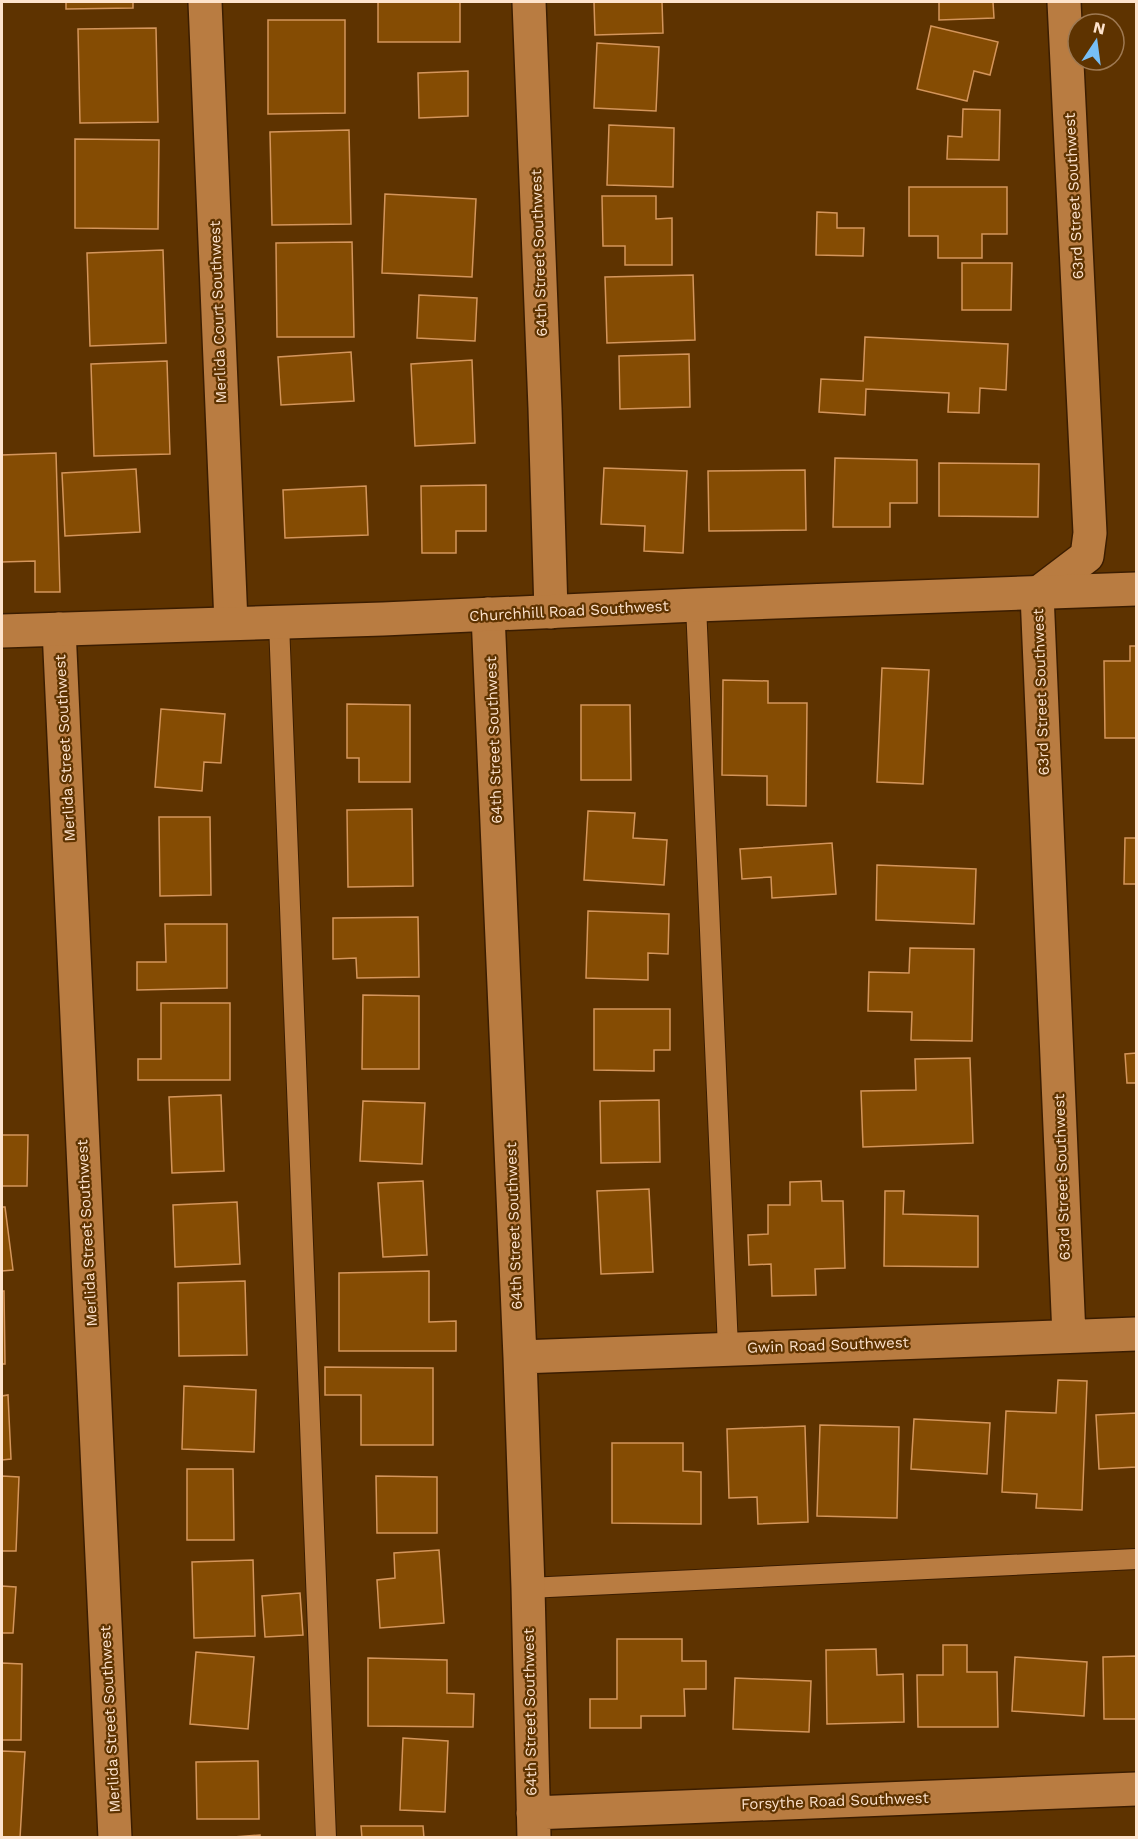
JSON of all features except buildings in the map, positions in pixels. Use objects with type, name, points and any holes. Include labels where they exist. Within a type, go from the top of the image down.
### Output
[{"type":"street","name":"Merlida Court Southwest","points":[[205,2],[231,623]]},
{"type":"street","name":"64th Street Southwest","points":[[529,2],[551,612]]},
{"type":"street","name":"63rd Street Southwest","points":[[1064,2],[1090,533],[1087,556],[1037,594],[1069,1336]]},
{"type":"street","name":"Churchhill Road Southwest","points":[[2,631],[279,623],[1137,589]]},
{"type":"street","name":"64th Street Southwest","points":[[488,614],[520,1357],[533,1825]]},
{"type":"street","name":"Merlida Street Southwest","points":[[59,629],[116,1838]]},
{"type":"street","name":"Gwin Road Southwest","points":[[520,1357],[1137,1334]]},
{"type":"street","name":"Forsythe Road Southwest","points":[[533,1825],[1137,1789]]},
{"type":"lane","points":[[696,605],[728,1348]]},
{"type":"lane","points":[[279,623],[326,1838]]},
{"type":"lane","points":[[528,1588],[1137,1559]]}]
